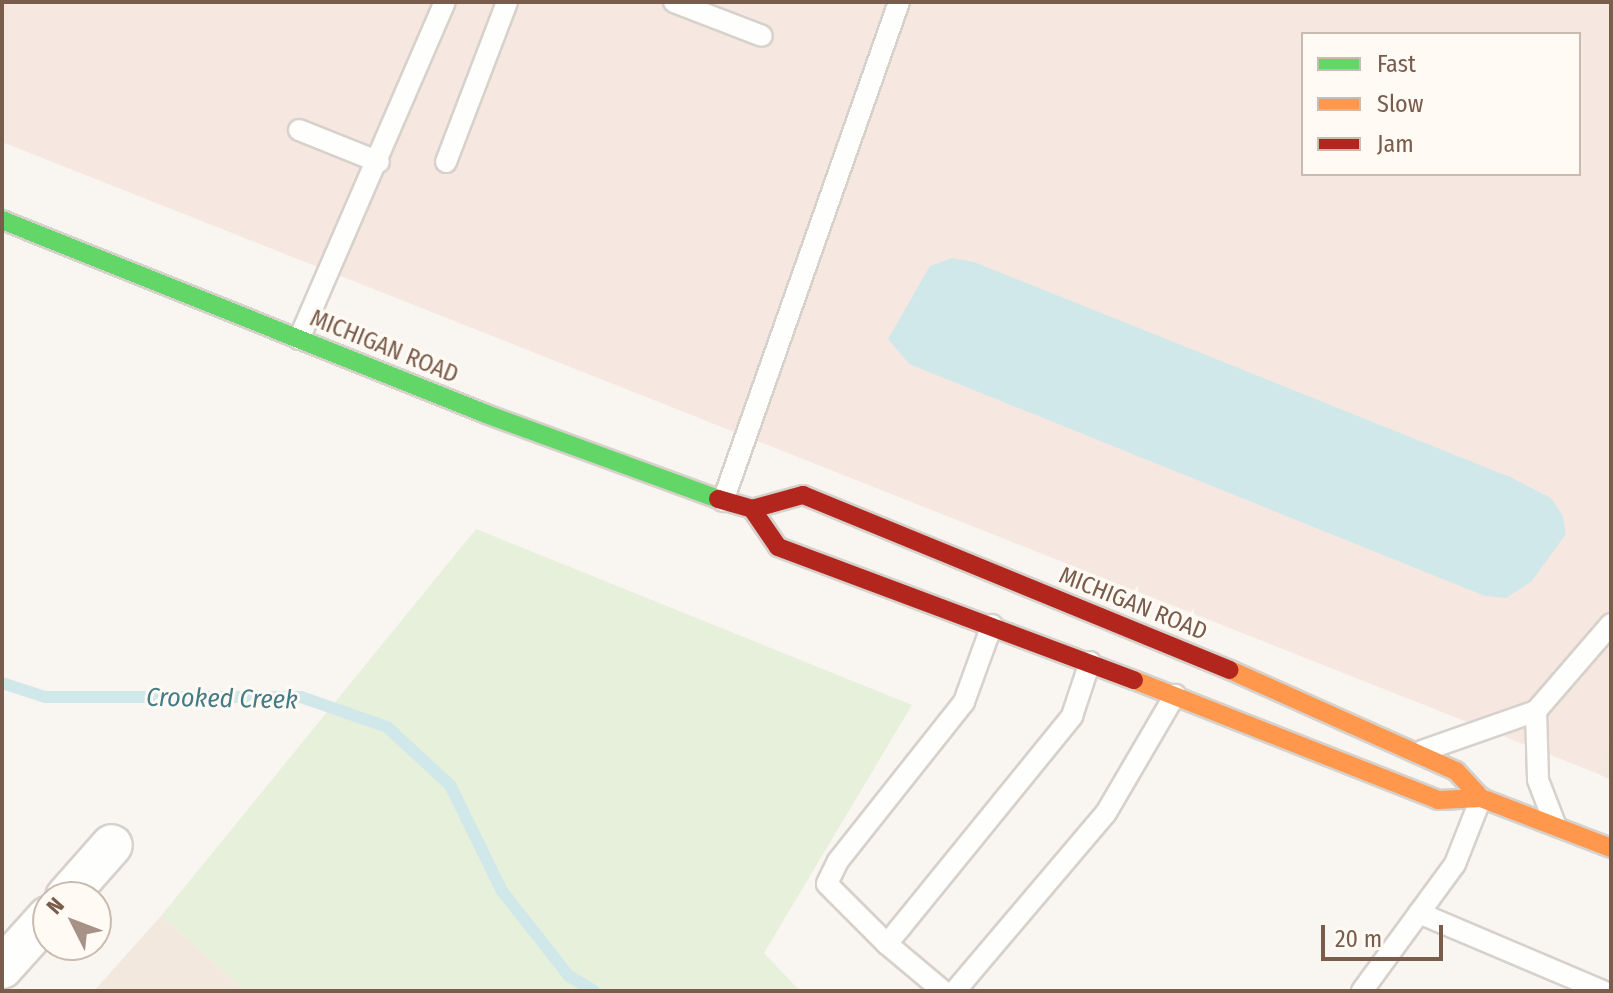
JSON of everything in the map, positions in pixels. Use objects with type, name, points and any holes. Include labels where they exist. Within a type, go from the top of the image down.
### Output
[{"type":"main road","name":"MICHIGAN ROAD","points":[[2,220],[299,339],[723,501],[752,509],[803,495],[1285,692],[1456,771],[1481,798]]},
{"type":"main road","name":"MICHIGAN ROAD","points":[[752,509],[778,547],[1090,662],[1438,800],[1481,798],[1611,848]]},
{"type":"street","points":[[80,881],[112,845]]},
{"type":"street","points":[[2,968],[32,935]]},
{"type":"lane","points":[[299,339],[379,162],[445,2]]},
{"type":"lane","points":[[446,162],[507,2]]},
{"type":"lane","points":[[674,2],[762,36]]},
{"type":"lane","points":[[723,501],[899,2]]},
{"type":"lane","points":[[299,130],[379,162]]},
{"type":"lane","points":[[1416,753],[1536,711],[1611,624]]},
{"type":"lane","points":[[943,991],[887,944],[827,884],[838,861],[964,702],[992,625]]},
{"type":"lane","points":[[887,944],[1072,716],[1090,662]]},
{"type":"lane","points":[[955,991],[1106,813],[1175,695]]},
{"type":"lane","points":[[1536,711],[1538,780],[1555,826]]},
{"type":"lane","points":[[1362,991],[1455,864],[1481,798]]},
{"type":"lane","points":[[1419,913],[1603,991]]},
{"type":"shaded area","points":[[2,2],[1611,2],[1611,738],[1596,773],[2,142]]},
{"type":"shaded area","points":[[1611,738],[1611,780],[1596,773]]},
{"type":"shaded area","points":[[161,916],[246,991],[94,991]]},
{"type":"green space","points":[[476,529],[912,705],[764,953],[800,991],[246,991],[161,916]]},
{"type":"water","points":[[952,258],[974,262],[1510,477],[1551,498],[1563,516],[1566,534],[1531,582],[1506,598],[1485,596],[909,364],[888,339],[930,266]]},
{"type":"waterway","name":"Crooked Creek","points":[[2,683],[45,697],[301,697],[387,727],[450,785],[502,891],[569,976],[594,991]]},
{"type":"traffic: fast","points":[[2,220],[486,414],[718,499]]},
{"type":"traffic: slow","points":[[1230,670],[1456,771],[1481,798]]},
{"type":"traffic: slow","points":[[1134,680],[1438,800],[1481,798],[1611,848]]},
{"type":"traffic: jam","points":[[718,499],[752,509],[803,495],[1230,670]]},
{"type":"traffic: jam","points":[[752,509],[778,547],[1134,680]]}]
